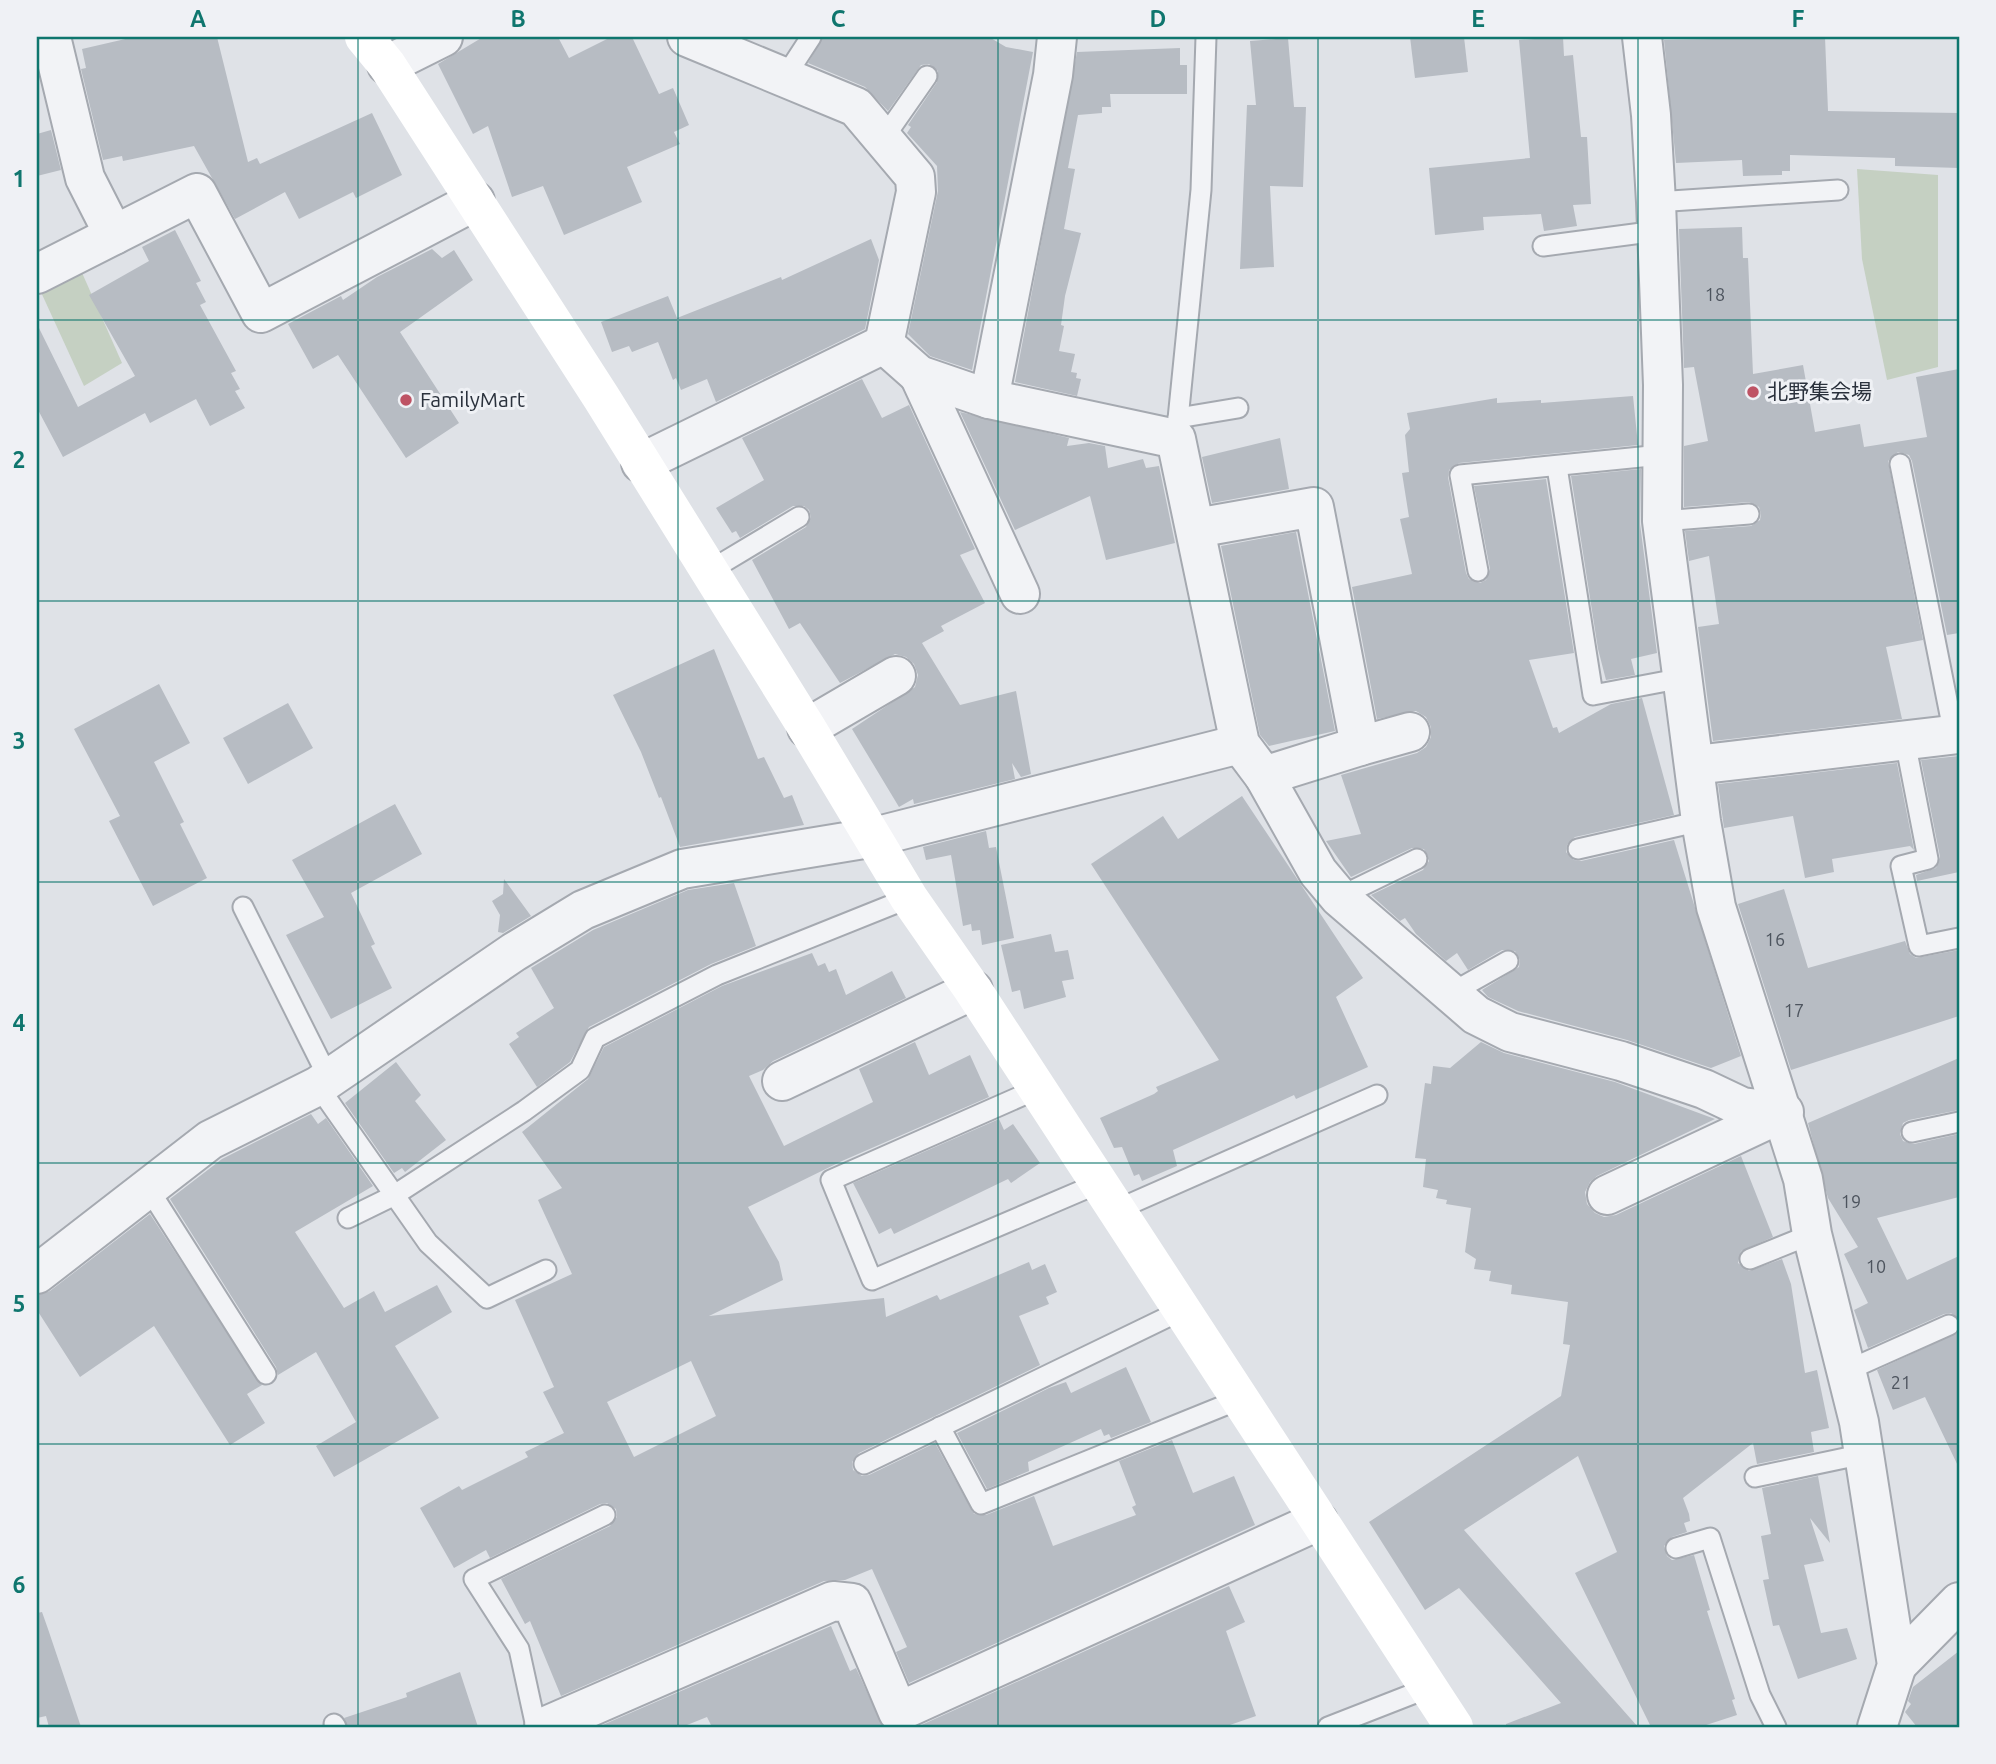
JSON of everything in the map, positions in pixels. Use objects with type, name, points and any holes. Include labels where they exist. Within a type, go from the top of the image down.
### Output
[{"type":"street","points":[[51,37],[85,178],[114,235]]},
{"type":"street","points":[[443,37],[375,51],[475,201],[709,570],[807,728],[870,838],[973,990],[1035,1090],[1454,1727]]},
{"type":"street","points":[[687,37],[856,107],[915,177],[916,191],[884,344]]},
{"type":"street","points":[[989,399],[1053,75],[1056,37]]},
{"type":"street","points":[[1642,37],[1651,115],[1663,385],[1662,521],[1701,821],[1716,907],[1784,1112],[1803,1179],[1812,1234],[1864,1454],[1897,1665]]},
{"type":"street","points":[[37,274],[197,193],[261,313],[475,201]]},
{"type":"street","points":[[641,463],[884,344]]},
{"type":"street","points":[[884,344],[919,375],[989,399],[1177,428],[1240,744],[1264,776],[1318,872],[1339,897],[1476,1014],[1510,1032],[1621,1061],[1704,1088],[1742,1107],[1784,1112]]},
{"type":"street","points":[[919,375],[1020,594]]},
{"type":"street","points":[[1196,528],[1314,507],[1360,746]]},
{"type":"street","points":[[807,728],[896,676]]},
{"type":"street","points":[[1264,776],[1410,732]]},
{"type":"street","points":[[1695,765],[1956,735]]},
{"type":"street","points":[[37,1274],[210,1140],[324,1083],[514,952],[583,910],[682,869],[870,838],[1240,744]]},
{"type":"street","points":[[782,1081],[973,990]]},
{"type":"street","points":[[1608,1195],[1784,1112]]},
{"type":"street","points":[[544,1727],[833,1601],[852,1603],[901,1719],[1318,1521]]},
{"type":"street","points":[[1877,1727],[1897,1665],[1959,1602]]},
{"type":"lane","points":[[785,78],[811,37]]},
{"type":"lane","points":[[1206,37],[1201,190],[1177,428],[1238,408]]},
{"type":"lane","points":[[883,139],[927,76]]},
{"type":"lane","points":[[1543,246],[1656,216],[1838,190]]},
{"type":"lane","points":[[1478,571],[1460,475],[1661,455]]},
{"type":"lane","points":[[1900,464],[1956,735]]},
{"type":"lane","points":[[1557,467],[1593,695],[1683,678]]},
{"type":"lane","points":[[1662,521],[1749,514]]},
{"type":"lane","points":[[709,570],[799,517]]},
{"type":"lane","points":[[1905,741],[1928,859],[1901,866],[1919,946],[1959,938]]},
{"type":"lane","points":[[1578,849],[1701,821]]},
{"type":"lane","points":[[1339,897],[1417,859]]},
{"type":"lane","points":[[348,1218],[393,1196],[524,1111],[580,1070],[594,1038],[717,975],[909,898]]},
{"type":"lane","points":[[243,907],[324,1083],[393,1196],[428,1243],[487,1298],[546,1270]]},
{"type":"lane","points":[[1453,992],[1508,961]]},
{"type":"lane","points":[[1035,1090],[831,1180],[872,1280],[1106,1198],[1377,1095]]},
{"type":"lane","points":[[1912,1132],[1959,1122]]},
{"type":"lane","points":[[148,1188],[266,1374]]},
{"type":"lane","points":[[1750,1259],[1812,1234]]},
{"type":"lane","points":[[864,1464],[1180,1311]]},
{"type":"lane","points":[[1846,1371],[1949,1325]]},
{"type":"lane","points":[[940,1427],[981,1504],[1238,1400]]},
{"type":"lane","points":[[1755,1477],[1864,1454]]},
{"type":"lane","points":[[536,1727],[519,1649],[474,1579],[605,1515]]},
{"type":"lane","points":[[1676,1548],[1710,1538],[1771,1726]]},
{"type":"lane","points":[[1328,1727],[1428,1688]]},
{"type":"green space","points":[[1857,169],[1938,175],[1938,367],[1887,380],[1862,259]]},
{"type":"green space","points":[[79,266],[122,363],[84,386],[40,290]]},
{"type":"building","points":[[134,37],[217,37],[248,162],[257,158],[260,164],[372,113],[402,175],[356,198],[353,192],[299,219],[285,192],[235,219],[194,146],[123,161],[122,156],[103,160],[81,69],[86,68],[82,49]]},
{"type":"building","points":[[483,37],[558,37],[569,58],[611,37],[632,37],[659,94],[673,88],[689,125],[674,132],[680,144],[627,167],[642,202],[564,235],[543,186],[512,197],[488,126],[473,134],[438,64]]},
{"type":"building","points":[[823,37],[989,37],[1006,47],[1033,52],[972,370],[930,356],[908,334],[938,191],[937,166],[907,133],[911,127],[908,125],[937,82],[938,71],[929,64],[921,65],[888,111],[865,87],[808,63]]},
{"type":"building","points":[[1410,37],[1464,37],[1468,72],[1415,78]]},
{"type":"building","points":[[1563,37],[1564,56],[1573,55],[1581,137],[1587,137],[1591,204],[1573,205],[1577,226],[1544,231],[1541,214],[1483,217],[1484,230],[1435,235],[1429,168],[1530,158],[1519,40]]},
{"type":"building","points":[[1825,37],[1828,111],[1959,113],[1959,168],[1895,166],[1895,158],[1790,155],[1790,171],[1782,171],[1782,175],[1743,176],[1742,160],[1676,163],[1664,40]]},
{"type":"building","points":[[1288,38],[1294,107],[1306,107],[1303,187],[1270,186],[1274,267],[1240,269],[1247,105],[1256,105],[1250,41]]},
{"type":"building","points":[[1180,48],[1180,65],[1187,65],[1187,94],[1110,94],[1111,107],[1102,107],[1102,113],[1078,115],[1068,168],[1075,169],[1064,229],[1081,233],[1065,296],[1061,325],[1064,326],[1059,351],[1075,354],[1071,372],[1077,373],[1076,378],[1081,379],[1077,396],[1015,382],[1077,52]]},
{"type":"building","points":[[51,130],[61,170],[37,176],[37,134]]},
{"type":"building","points":[[1742,227],[1743,258],[1748,258],[1753,374],[1803,365],[1815,432],[1860,424],[1864,447],[1927,437],[1916,377],[1959,369],[1959,633],[1947,635],[1912,461],[1909,455],[1898,452],[1888,461],[1923,640],[1886,647],[1902,719],[1713,741],[1698,627],[1719,624],[1709,556],[1689,561],[1685,531],[1751,526],[1760,520],[1761,514],[1759,507],[1749,502],[1684,507],[1684,446],[1708,441],[1694,367],[1684,368],[1679,229]]},
{"type":"building","points":[[175,230],[201,281],[196,283],[206,302],[200,305],[236,371],[231,373],[240,389],[235,391],[245,408],[210,426],[196,399],[150,423],[145,413],[63,457],[37,408],[37,324],[78,407],[135,376],[89,295],[149,261],[142,247]]},
{"type":"building","points":[[871,239],[879,260],[865,329],[716,402],[707,379],[681,390],[676,378],[673,380],[658,342],[632,352],[629,346],[612,352],[601,322],[668,296],[677,318],[781,277],[782,280]]},
{"type":"building","points":[[432,249],[442,258],[454,250],[473,280],[400,332],[459,423],[406,458],[338,355],[313,369],[288,324],[341,296],[343,300],[377,277]]},
{"type":"building","points":[[862,379],[882,418],[909,405],[975,549],[960,555],[985,603],[941,626],[944,631],[922,643],[960,705],[1016,691],[1031,774],[1021,777],[1012,763],[1015,779],[914,804],[913,799],[899,807],[852,729],[915,687],[918,675],[914,664],[906,657],[895,654],[840,683],[800,623],[789,629],[752,560],[806,527],[811,517],[809,510],[804,506],[793,506],[740,538],[736,531],[732,533],[716,508],[764,480],[742,438]]},
{"type":"building","points":[[1633,396],[1638,445],[1459,463],[1449,470],[1448,477],[1466,573],[1469,579],[1480,583],[1486,580],[1490,569],[1474,486],[1546,479],[1574,653],[1529,660],[1553,728],[1557,727],[1559,733],[1611,704],[1642,698],[1674,815],[1575,837],[1567,845],[1566,852],[1574,860],[1581,861],[1674,840],[1741,1056],[1711,1068],[1627,1040],[1518,1011],[1488,997],[1482,990],[1519,967],[1520,960],[1515,951],[1502,950],[1468,970],[1457,953],[1446,961],[1416,934],[1405,918],[1400,921],[1371,895],[1423,870],[1429,861],[1424,849],[1412,848],[1351,877],[1326,841],[1361,834],[1341,775],[1417,753],[1426,747],[1431,737],[1431,727],[1426,717],[1416,711],[1377,719],[1352,587],[1412,574],[1400,519],[1409,517],[1402,473],[1409,472],[1405,435],[1410,429],[1407,413],[1497,398],[1497,403],[1541,400],[1541,403]]},
{"type":"building","points":[[960,412],[1069,438],[1067,446],[1089,443],[1105,446],[1108,468],[1143,459],[1146,468],[1159,466],[1175,543],[1106,560],[1090,496],[1015,530]]},
{"type":"building","points":[[1280,438],[1289,489],[1212,503],[1202,457]]},
{"type":"building","points":[[1641,469],[1640,524],[1657,653],[1631,659],[1635,675],[1606,680],[1598,649],[1571,476]]},
{"type":"building","points":[[1296,532],[1335,731],[1269,746],[1260,735],[1221,546]]},
{"type":"building","points":[[714,649],[758,759],[764,757],[784,798],[792,795],[804,825],[680,847],[661,797],[659,798],[641,752],[613,695]]},
{"type":"building","points":[[159,684],[190,743],[154,762],[184,822],[180,824],[207,878],[153,906],[109,821],[120,816],[74,729]]},
{"type":"building","points":[[288,703],[313,748],[248,784],[223,738]]},
{"type":"building","points":[[1959,756],[1959,872],[1917,881],[1916,875],[1936,868],[1940,857],[1921,760]]},
{"type":"building","points":[[1897,763],[1914,850],[1910,846],[1832,859],[1834,872],[1805,878],[1793,816],[1724,828],[1718,784]]},
{"type":"building","points":[[1242,796],[1363,978],[1336,997],[1368,1067],[1296,1099],[1294,1095],[1173,1150],[1177,1166],[1142,1181],[1139,1174],[1134,1176],[1122,1147],[1114,1148],[1100,1118],[1154,1094],[1158,1091],[1156,1087],[1219,1060],[1091,864],[1163,816],[1178,839]]},
{"type":"building","points":[[395,804],[422,854],[351,893],[375,944],[371,946],[392,988],[331,1019],[286,935],[324,917],[292,860]]},
{"type":"building","points":[[986,831],[989,848],[996,847],[1014,938],[982,945],[980,930],[972,931],[971,924],[963,926],[951,855],[926,860],[923,847]]},
{"type":"building","points":[[504,879],[531,916],[503,933],[498,932],[500,915],[492,901],[503,894]]},
{"type":"building","points":[[734,883],[756,946],[711,964],[589,1027],[570,1062],[537,1087],[509,1044],[519,1037],[516,1033],[554,1008],[531,968],[593,930],[688,890]]},
{"type":"building","points":[[1784,889],[1808,968],[1905,941],[1910,954],[1916,958],[1959,950],[1959,1016],[1791,1070],[1738,904]]},
{"type":"building","points":[[1051,934],[1055,952],[1068,950],[1074,979],[1062,981],[1066,997],[1024,1009],[1020,990],[1012,992],[1001,945]]},
{"type":"building","points":[[812,953],[818,966],[825,963],[829,972],[836,969],[846,995],[892,971],[906,998],[773,1061],[763,1070],[749,1076],[784,1146],[873,1102],[859,1069],[915,1042],[929,1075],[970,1055],[989,1097],[842,1161],[748,1207],[779,1262],[783,1280],[709,1316],[884,1298],[886,1317],[937,1295],[940,1300],[1029,1262],[1032,1270],[1045,1264],[1057,1292],[1046,1297],[1049,1304],[1019,1316],[1040,1365],[859,1453],[852,1462],[853,1470],[862,1476],[869,1475],[935,1443],[974,1514],[986,1515],[1034,1496],[1053,1546],[1136,1515],[1132,1507],[1136,1505],[1119,1461],[1172,1440],[1193,1493],[1234,1476],[1255,1525],[909,1683],[896,1652],[907,1647],[872,1569],[845,1580],[824,1581],[561,1696],[530,1621],[525,1624],[501,1579],[610,1526],[617,1517],[616,1509],[607,1503],[600,1504],[490,1558],[486,1550],[454,1568],[420,1508],[459,1486],[462,1490],[528,1457],[525,1452],[564,1433],[543,1392],[554,1387],[515,1300],[572,1274],[538,1200],[562,1188],[522,1132],[588,1079],[604,1047],[722,986]],"holes":[[[691,1361],[716,1416],[634,1457],[607,1402]]]},
{"type":"building","points":[[1481,1042],[1504,1053],[1615,1082],[1715,1119],[1597,1176],[1585,1192],[1587,1204],[1595,1213],[1604,1217],[1616,1215],[1741,1156],[1773,1237],[1741,1251],[1738,1263],[1749,1271],[1782,1259],[1791,1284],[1805,1373],[1817,1370],[1829,1428],[1811,1432],[1814,1452],[1757,1464],[1753,1443],[1683,1498],[1690,1521],[1684,1523],[1687,1532],[1672,1537],[1664,1546],[1667,1556],[1672,1560],[1694,1555],[1710,1610],[1707,1611],[1735,1699],[1732,1700],[1737,1715],[1700,1727],[1651,1727],[1575,1573],[1617,1552],[1578,1456],[1464,1530],[1638,1727],[1506,1727],[1506,1724],[1561,1703],[1459,1588],[1425,1610],[1369,1522],[1561,1396],[1570,1345],[1563,1344],[1568,1302],[1511,1294],[1512,1285],[1489,1281],[1491,1271],[1474,1269],[1476,1259],[1465,1252],[1471,1208],[1446,1204],[1447,1200],[1436,1198],[1438,1190],[1423,1187],[1426,1159],[1415,1158],[1425,1083],[1431,1084],[1433,1066],[1450,1068]]},
{"type":"building","points":[[1959,1058],[1959,1110],[1909,1120],[1903,1123],[1900,1134],[1903,1141],[1914,1144],[1959,1134],[1959,1197],[1877,1218],[1907,1280],[1959,1256],[1959,1319],[1951,1313],[1944,1314],[1868,1348],[1854,1310],[1868,1303],[1844,1254],[1858,1247],[1828,1198],[1808,1123]]},
{"type":"building","points":[[396,1062],[421,1095],[415,1101],[446,1140],[405,1172],[402,1168],[394,1173],[345,1103]]},
{"type":"building","points":[[311,1114],[318,1124],[326,1118],[373,1186],[295,1232],[344,1308],[374,1291],[385,1312],[437,1285],[452,1312],[395,1346],[439,1418],[334,1477],[316,1446],[356,1422],[316,1352],[278,1375],[276,1367],[170,1199],[222,1159]]},
{"type":"building","points":[[999,1119],[1004,1130],[1013,1124],[1040,1163],[1011,1183],[1008,1179],[894,1234],[891,1228],[879,1234],[853,1183]]},
{"type":"building","points":[[150,1214],[262,1385],[247,1394],[265,1423],[230,1445],[154,1326],[80,1377],[37,1310],[37,1295],[50,1291]]},
{"type":"building","points":[[1959,1332],[1959,1468],[1925,1397],[1893,1410],[1877,1370]]},
{"type":"building","points":[[1126,1367],[1151,1422],[1111,1438],[1109,1434],[1104,1436],[1101,1429],[1028,1462],[1029,1471],[987,1489],[957,1433],[1049,1388],[1066,1382],[1071,1393]]},
{"type":"building","points":[[1818,1476],[1830,1543],[1810,1518],[1824,1561],[1804,1565],[1821,1633],[1847,1628],[1857,1659],[1798,1679],[1779,1625],[1773,1626],[1763,1580],[1769,1579],[1761,1536],[1771,1534],[1762,1488]]},
{"type":"building","points":[[1229,1586],[1245,1622],[1226,1631],[1256,1716],[1224,1727],[917,1727]]},
{"type":"building","points":[[42,1612],[81,1727],[49,1727],[46,1716],[37,1718],[37,1613]]},
{"type":"building","points":[[831,1626],[850,1671],[856,1668],[883,1727],[712,1727],[707,1717],[682,1727],[598,1727]]},
{"type":"building","points":[[1959,1651],[1959,1727],[1917,1727],[1905,1712],[1911,1704],[1908,1701],[1913,1687]]},
{"type":"building","points":[[460,1672],[478,1727],[348,1727],[344,1718],[407,1697],[406,1693]]},
{"type":"place","name":"北野集会場","points":[[1753,392]]},
{"type":"place","name":"FamilyMart","points":[[406,400]]}]
